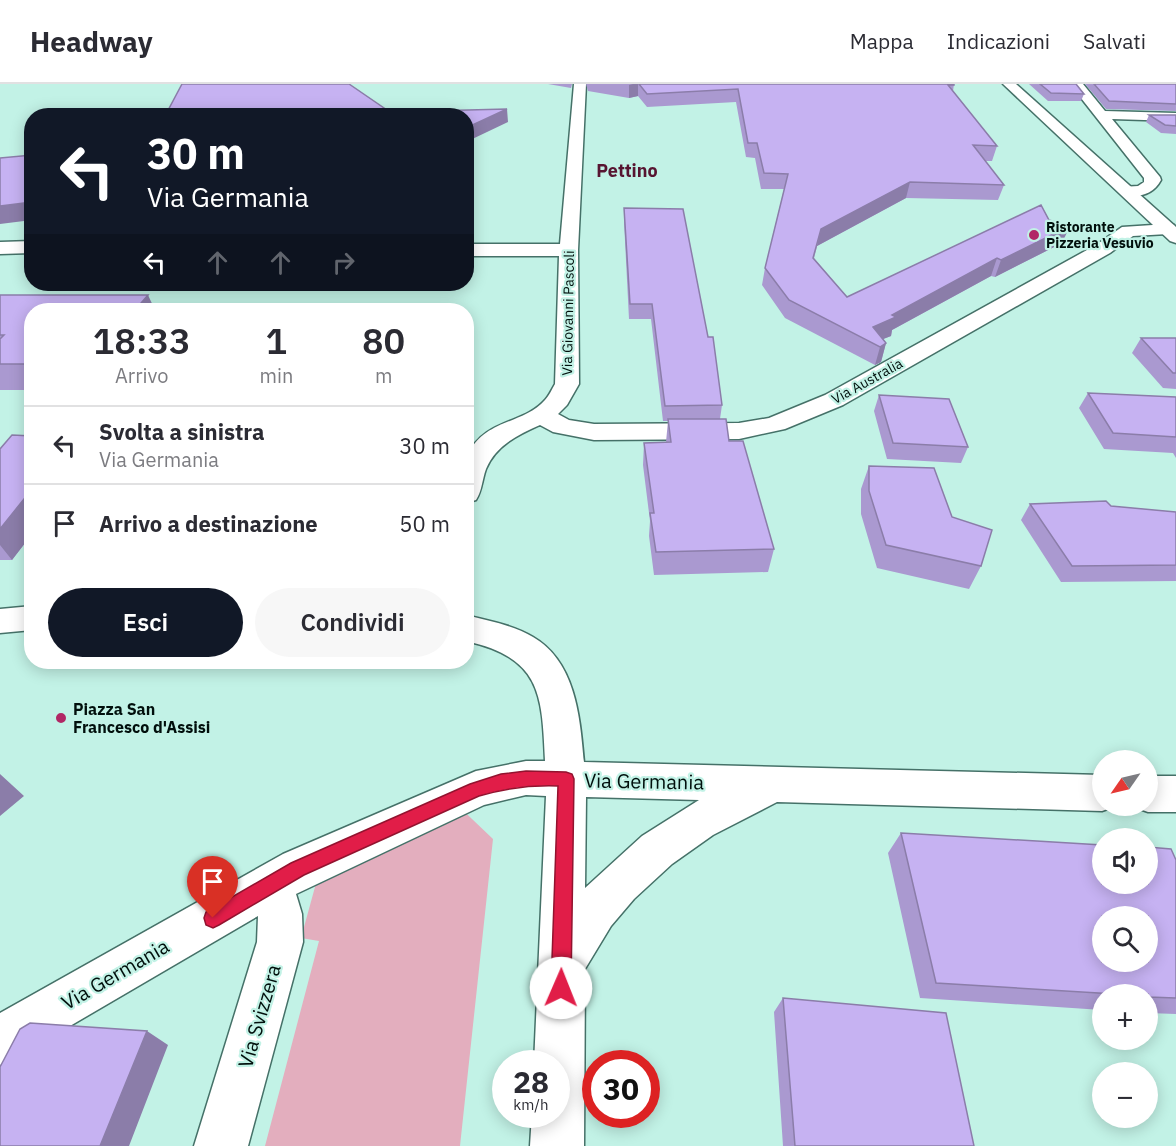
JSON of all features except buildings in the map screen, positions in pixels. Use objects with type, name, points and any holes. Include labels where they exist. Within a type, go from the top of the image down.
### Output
[{"type":"street","name":"Via Giovanni Pascoli","points":[[474,467],[489,445],[501,433],[541,415],[555,405],[567,384],[569,250],[580,84]]},
{"type":"street","points":[[1009,84],[1172,233]]},
{"type":"street","points":[[1076,84],[1153,180],[1146,189],[1128,191]]},
{"type":"street","points":[[1105,120],[1176,117]]},
{"type":"street","name":"Via Australia","points":[[541,415],[562,427],[594,432],[739,431],[776,424],[834,400],[1103,249],[1128,231],[1172,233]]},
{"type":"street","points":[[0,248],[24,247]]},
{"type":"street","points":[[474,250],[569,250]]},
{"type":"street","points":[[0,621],[24,619]]},
{"type":"street","points":[[474,629],[522,644],[533,652],[543,664],[557,698],[562,721],[566,779],[557,1146]]},
{"type":"street","name":"Via Germania","points":[[0,1040],[298,869],[476,789],[501,782],[526,778],[1092,792]]},
{"type":"street","name":"Via Germania","points":[[561,965],[600,905],[642,862],[688,826],[735,800],[777,784]]},
{"type":"street","name":"Via Svizzera","points":[[221,1146],[280,942],[280,914],[271,885]]},
{"type":"shaded area","points":[[451,799],[493,839],[460,1146],[265,1146],[319,941],[301,938],[318,876]]},
{"type":"place","name":"Ristorante Pizzeria Vesuvio","points":[[1034,235]]},
{"type":"place","name":"Piazza San Francesco d'Assisi","points":[[61,718]]},
{"type":"district","name":"Pettino","points":[[627,170]]},
{"type":"route","points":[[213,918],[298,869],[476,789],[526,778],[566,779],[561,988]]}]
